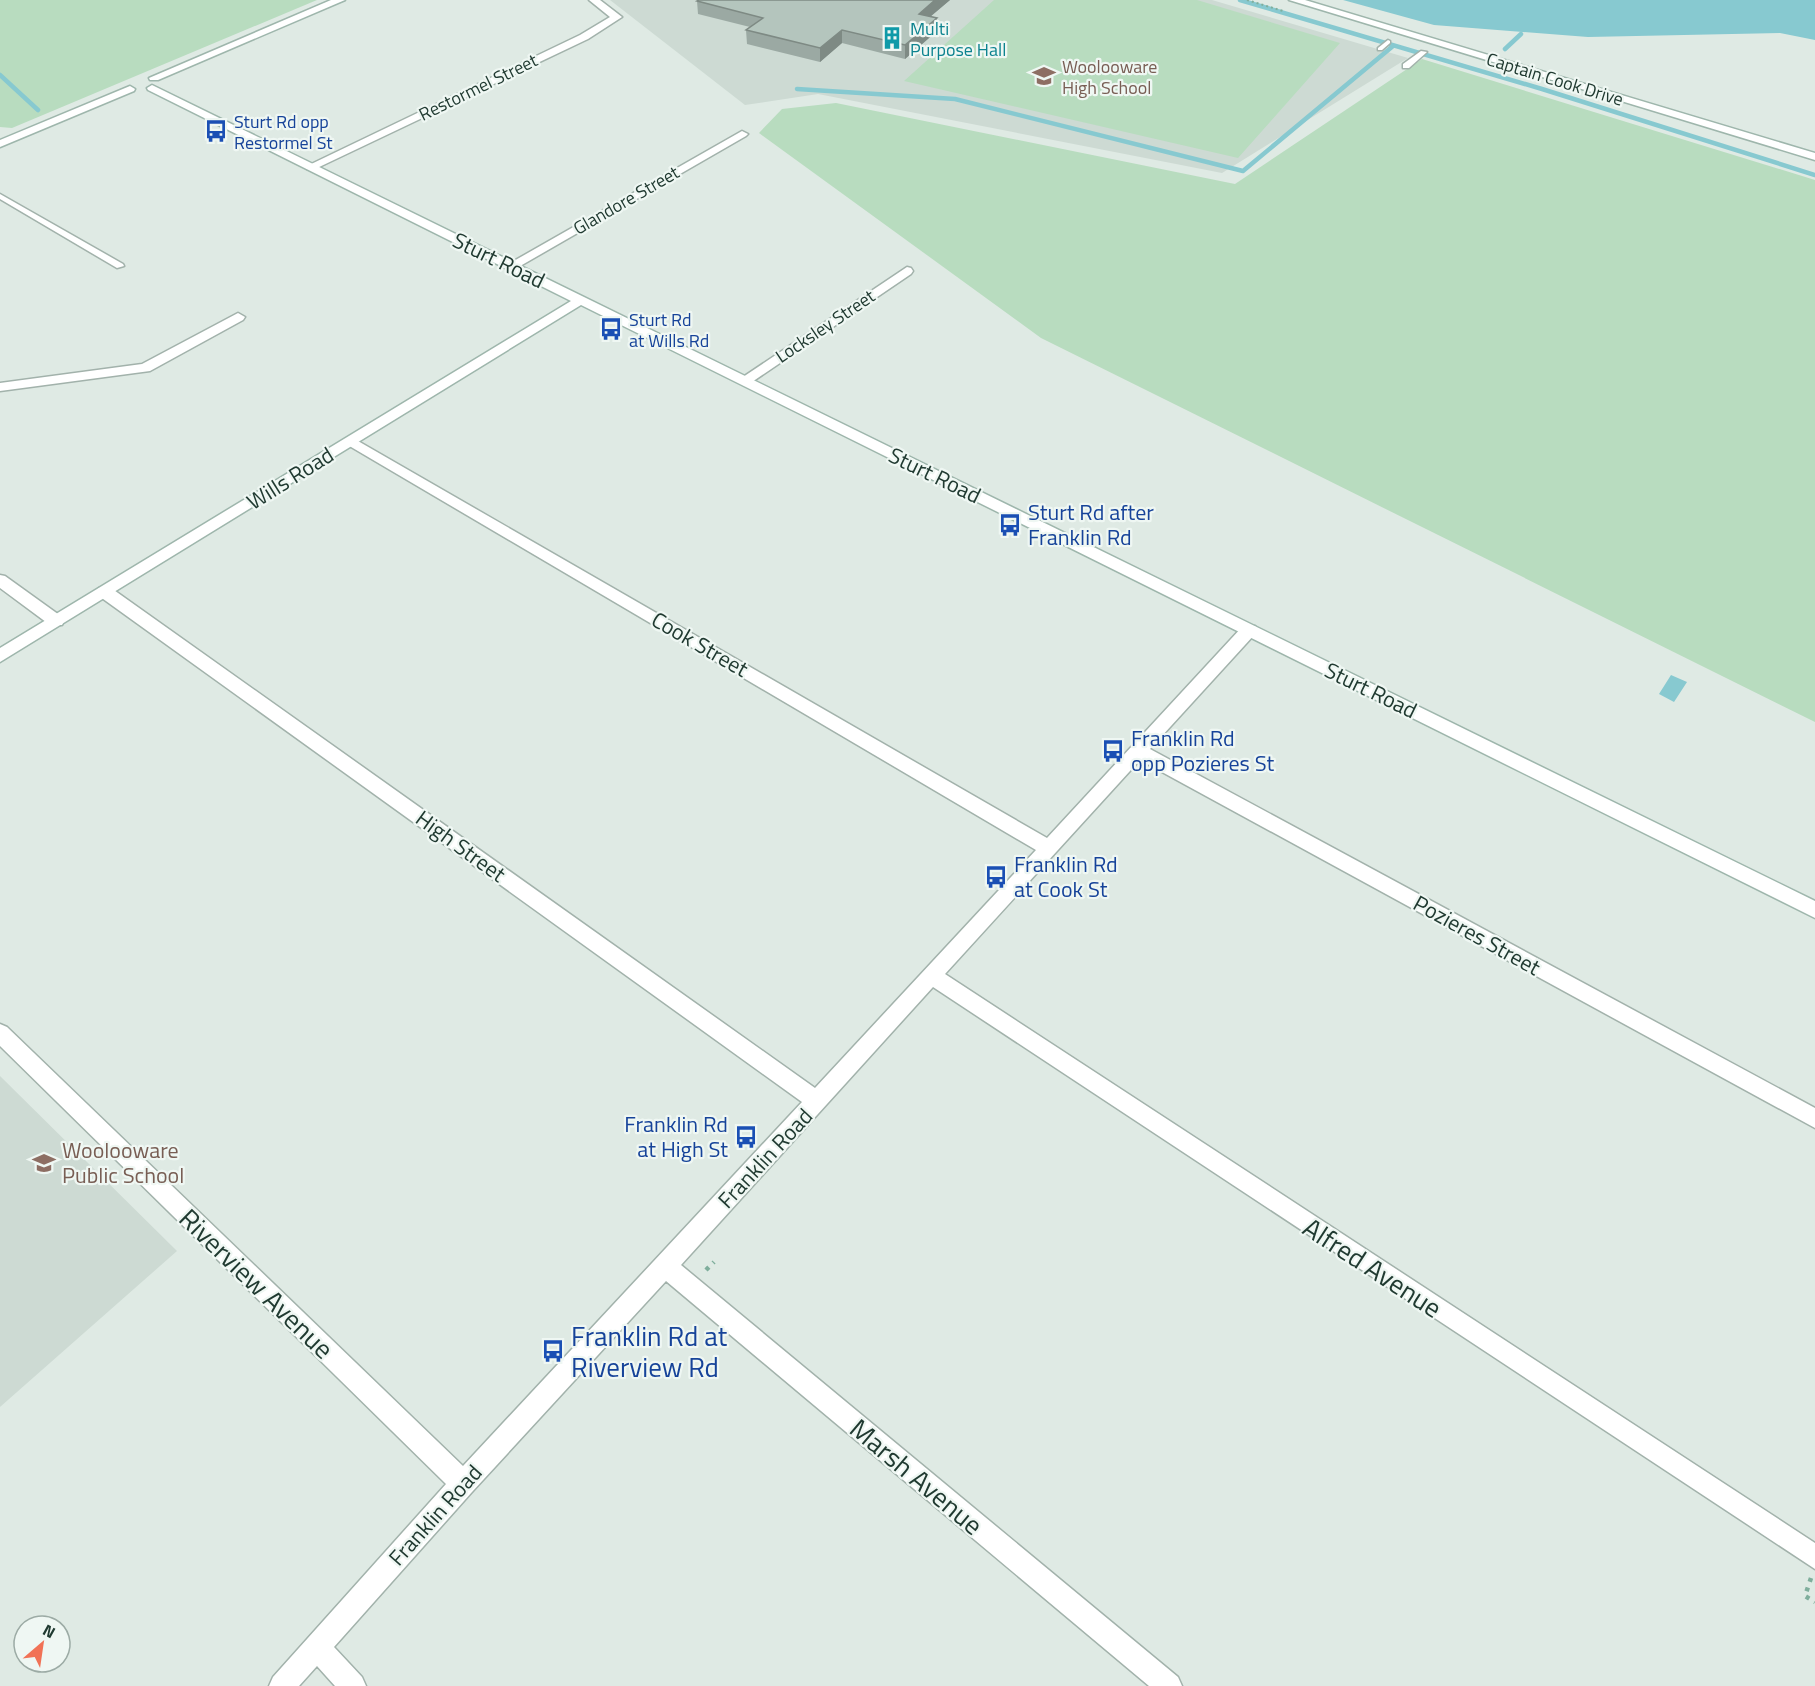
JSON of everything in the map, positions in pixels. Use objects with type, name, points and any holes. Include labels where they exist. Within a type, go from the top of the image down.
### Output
[{"type":"street","points":[[130,89],[127,85],[147,80],[340,0]]},
{"type":"street","name":"Restormel Street","points":[[311,167],[584,37],[617,17],[594,0]]},
{"type":"street","name":"Captain Cook Drive","points":[[1294,0],[1815,157]]},
{"type":"street","name":"Captain Cook Drive","points":[[1316,0],[1815,149]]},
{"type":"street","points":[[0,144],[130,89],[140,91],[147,80]]},
{"type":"street","name":"Sturt Road","points":[[147,80],[311,167],[1815,910]]},
{"type":"street","name":"Glandore Street","points":[[511,266],[742,134]]},
{"type":"street","name":"Locksley Street","points":[[744,381],[907,271]]},
{"type":"street","name":"Wills Road","points":[[0,656],[581,300]]},
{"type":"street","points":[[0,387],[145,368],[238,317]]},
{"type":"street","name":"Cook Street","points":[[351,441],[1048,848]]},
{"type":"street","points":[[0,580],[56,621]]},
{"type":"street","name":"High Street","points":[[105,592],[817,1101]]},
{"type":"street","name":"Franklin Road","points":[[282,1686],[463,1483],[1249,630]]},
{"type":"street","name":"Pozieres Street","points":[[1138,751],[1815,1119]]},
{"type":"street","name":"Alfred Avenue","points":[[932,976],[1815,1557]]},
{"type":"street","name":"Riverview Avenue","points":[[0,1033],[463,1483]]},
{"type":"street","name":"Marsh Avenue","points":[[665,1266],[1169,1686]]},
{"type":"street","points":[[317,1647],[353,1686]]},
{"type":"lane","points":[[1406,66],[1421,54]]},
{"type":"lane","points":[[0,196],[120,266]]},
{"type":"path","points":[[1805,1596],[1815,1602]]},
{"type":"shaded area","name":"Woolooware High School","points":[[610,0],[1212,0],[1408,58],[1222,173],[818,94],[745,105]]},
{"type":"shaded area","name":"Woolooware Public School","points":[[0,1076],[177,1251],[0,1407]]},
{"type":"green space","points":[[0,0],[317,0],[12,128],[0,127]]},
{"type":"green space","points":[[994,0],[1197,0],[1340,43],[1238,158],[904,81]]},
{"type":"green space","points":[[1422,59],[1815,180],[1815,722],[1041,338],[759,133],[782,109],[836,103],[1235,184]]},
{"type":"water","points":[[1343,0],[1815,0],[1815,40],[1780,33],[1588,37],[1434,25]]},
{"type":"water","points":[[1671,675],[1687,682],[1674,702],[1659,694]]},
{"type":"building","points":[[935,0],[919,14],[937,18],[905,45],[842,30],[820,48],[746,30],[763,18],[697,1]]},
{"type":"waterway","points":[[1240,0],[1542,89],[1815,175]]},
{"type":"waterway","points":[[1505,49],[1521,34]]},
{"type":"waterway","points":[[797,89],[955,99],[1243,171],[1393,46]]},
{"type":"waterway","points":[[0,75],[38,110]]},
{"type":"place","name":"Multi Purpose Hall","points":[[892,38]]},
{"type":"place","name":"Woolooware High School","points":[[1044,76]]},
{"type":"place","name":"Sturt Rd opp Restormel St","points":[[216,131]]},
{"type":"place","name":"Sturt Rd at Wills Rd","points":[[611,329]]},
{"type":"place","name":"Sturt Rd after Franklin Rd","points":[[1010,525]]},
{"type":"place","name":"Franklin Rd opp Pozieres St","points":[[1113,751]]},
{"type":"place","name":"Franklin Rd at Cook St","points":[[996,877]]},
{"type":"place","name":"Franklin Rd at High St","points":[[746,1137]]},
{"type":"place","name":"Woolooware Public School","points":[[44,1163]]},
{"type":"place","name":"Franklin Rd at Riverview Rd","points":[[553,1351]]}]
